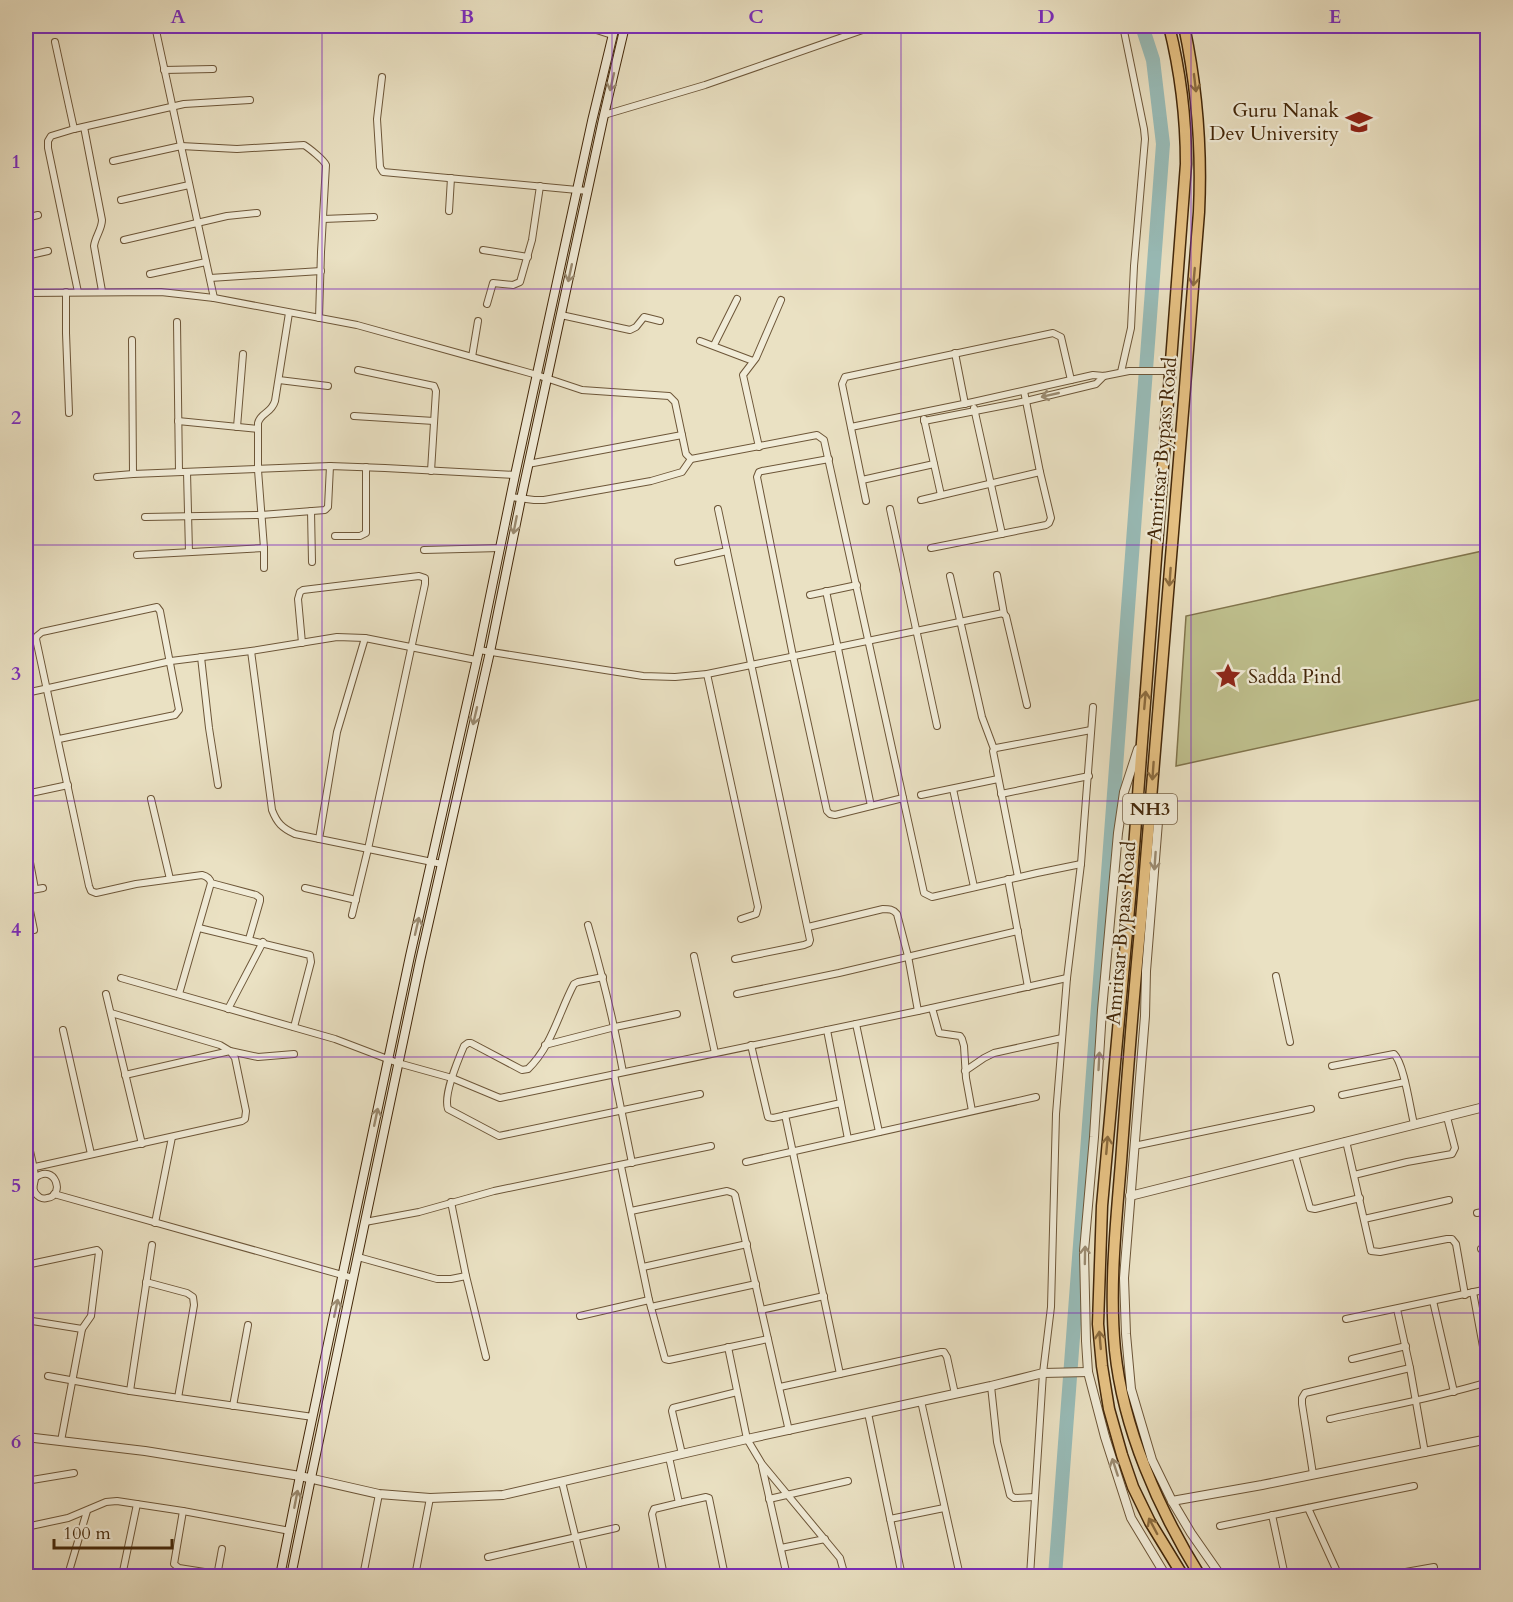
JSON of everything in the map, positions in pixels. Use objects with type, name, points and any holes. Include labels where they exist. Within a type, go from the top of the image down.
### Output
[{"type":"highway","name":"Amritsar Bypass Road","points":[[1169,26],[1180,86],[1186,153],[1184,195],[1165,371],[1131,887],[1102,1206],[1098,1324],[1109,1408],[1122,1455],[1133,1486],[1150,1522],[1183,1576]]},
{"type":"highway","name":"Amritsar Bypass Road","points":[[1184,26],[1197,99],[1200,184],[1114,1269],[1115,1352],[1135,1441],[1168,1521],[1200,1576]]},
{"type":"main road","points":[[280,1576],[431,862],[479,650],[577,189],[615,26]]},
{"type":"main road","points":[[291,1576],[398,1063],[490,652],[520,499],[604,115],[626,26]]},
{"type":"street","points":[[155,26],[214,298]]},
{"type":"street","points":[[587,26],[612,35]]},
{"type":"street","points":[[604,115],[705,85],[874,26]]},
{"type":"street","points":[[1121,372],[1130,336],[1145,140],[1124,26]]},
{"type":"street","points":[[55,42],[74,129]]},
{"type":"street","points":[[164,70],[213,69]]},
{"type":"street","points":[[382,77],[377,119],[379,163],[381,170],[386,173],[588,191]]},
{"type":"street","points":[[78,292],[48,144],[51,136],[180,104],[250,100]]},
{"type":"street","points":[[84,127],[102,220],[94,246],[102,291]]},
{"type":"street","points":[[112,161],[181,147],[237,149],[304,145],[307,147],[326,165],[319,318]]},
{"type":"street","points":[[449,211],[451,178]]},
{"type":"street","points":[[122,200],[189,185]]},
{"type":"street","points":[[487,304],[493,283],[513,285],[520,282],[532,240],[540,186]]},
{"type":"street","points":[[124,240],[197,222],[257,213]]},
{"type":"street","points":[[26,218],[38,215]]},
{"type":"street","points":[[323,219],[374,217]]},
{"type":"street","points":[[483,250],[528,257]]},
{"type":"street","points":[[26,256],[48,251]]},
{"type":"street","points":[[150,274],[207,262]]},
{"type":"street","points":[[210,279],[321,271]]},
{"type":"street","points":[[66,292],[69,413]]},
{"type":"street","points":[[26,293],[161,292],[214,298],[357,325],[577,388],[672,397],[686,454],[691,459]]},
{"type":"street","points":[[714,345],[737,299]]},
{"type":"street","points":[[759,447],[743,378],[744,372],[753,362],[781,300]]},
{"type":"street","points":[[264,568],[258,429],[260,418],[274,406],[289,313]]},
{"type":"street","points":[[561,315],[630,330],[636,327],[644,316],[660,321]]},
{"type":"street","points":[[472,357],[478,321]]},
{"type":"street","points":[[177,322],[179,472]]},
{"type":"street","points":[[866,501],[842,384],[845,377],[1056,333],[1061,337],[1071,380]]},
{"type":"street","points":[[132,340],[133,474]]},
{"type":"street","points":[[700,341],[753,362]]},
{"type":"street","points":[[955,353],[966,404]]},
{"type":"street","points":[[237,427],[243,354]]},
{"type":"street","points":[[358,370],[432,385],[436,392],[431,471]]},
{"type":"street","points":[[851,427],[1093,375],[1104,376],[1130,371],[1165,371]]},
{"type":"street","points":[[924,422],[1096,384],[1104,376]]},
{"type":"street","points":[[279,380],[328,386]]},
{"type":"street","points":[[931,548],[1046,525],[1050,521],[1024,391]]},
{"type":"street","points":[[973,402],[1002,534]]},
{"type":"street","points":[[922,412],[941,495]]},
{"type":"street","points":[[354,416],[434,421]]},
{"type":"street","points":[[178,421],[258,429]]},
{"type":"street","points":[[528,464],[682,435]]},
{"type":"street","points":[[511,496],[520,499],[544,500],[651,481],[682,472],[691,459],[817,435],[824,440],[829,459],[924,893],[932,897],[1081,864]]},
{"type":"street","points":[[829,459],[762,471],[757,477],[793,656],[827,811],[835,814],[903,798]]},
{"type":"street","points":[[862,480],[934,464]]},
{"type":"street","points":[[97,477],[330,466],[515,476]]},
{"type":"street","points":[[145,517],[261,515],[325,510],[328,508],[330,466]]},
{"type":"street","points":[[335,536],[360,536],[366,533],[366,467]]},
{"type":"street","points":[[187,472],[189,552]]},
{"type":"street","points":[[921,500],[1040,472]]},
{"type":"street","points":[[890,508],[937,726]]},
{"type":"street","points":[[718,509],[810,940],[807,944],[735,959]]},
{"type":"street","points":[[311,511],[312,562]]},
{"type":"street","points":[[424,550],[500,548]]},
{"type":"street","points":[[137,555],[264,549]]},
{"type":"street","points":[[678,562],[727,551]]},
{"type":"street","points":[[997,575],[1004,614],[1028,705]]},
{"type":"street","points":[[302,643],[298,599],[303,590],[423,576],[425,578],[352,915]]},
{"type":"street","points":[[950,576],[982,717],[994,749],[1018,877]]},
{"type":"street","points":[[810,595],[857,585]]},
{"type":"street","points":[[826,591],[871,806]]},
{"type":"street","points":[[59,739],[175,715],[179,710],[158,607],[39,633],[36,639],[89,886],[96,893],[135,884],[202,876],[208,878],[211,883],[258,896],[260,901],[249,939]]},
{"type":"street","points":[[479,650],[657,677],[675,677],[707,674],[1004,614]]},
{"type":"street","points":[[26,693],[171,662],[337,637],[365,638],[476,660]]},
{"type":"street","points":[[319,839],[337,732],[365,638]]},
{"type":"street","points":[[251,651],[272,810],[276,821],[288,831],[442,864]]},
{"type":"street","points":[[201,657],[218,785]]},
{"type":"street","points":[[707,674],[758,907],[756,914],[741,918]]},
{"type":"street","points":[[1030,1576],[1043,1373],[1051,1307],[1056,1114],[1067,978],[1089,776],[1093,707]]},
{"type":"street","points":[[994,749],[1091,730]]},
{"type":"street","points":[[1142,741],[1122,802],[1102,1010],[1084,1251],[1085,1372],[1131,1518],[1166,1576]]},
{"type":"street","points":[[1001,794],[1089,776]]},
{"type":"street","points":[[921,795],[998,779]]},
{"type":"street","points":[[26,794],[68,785]]},
{"type":"street","points":[[953,789],[974,887]]},
{"type":"street","points":[[151,799],[170,879]]},
{"type":"street","points":[[1151,804],[1158,822],[1124,1278],[1126,1334],[1131,1389],[1152,1460],[1191,1533],[1221,1576]]},
{"type":"street","points":[[26,842],[39,888],[26,891],[34,930]]},
{"type":"street","points":[[1008,879],[1028,987]]},
{"type":"street","points":[[180,994],[211,883]]},
{"type":"street","points":[[305,888],[357,900]]},
{"type":"street","points":[[808,927],[889,909],[895,911],[908,956],[918,1011]]},
{"type":"street","points":[[588,925],[615,1027],[623,1072]]},
{"type":"street","points":[[199,928],[307,953],[311,957],[294,1027]]},
{"type":"street","points":[[737,994],[839,973],[1018,931]]},
{"type":"street","points":[[228,1009],[263,942]]},
{"type":"street","points":[[694,956],[715,1053]]},
{"type":"street","points":[[1276,976],[1290,1042]]},
{"type":"street","points":[[603,977],[574,984],[545,1045],[530,1067],[522,1070],[471,1043],[464,1046],[452,1078],[446,1104],[448,1109],[499,1136],[700,1094]]},
{"type":"street","points":[[121,978],[335,1039],[398,1063],[452,1078],[500,1098],[1067,978]]},
{"type":"street","points":[[106,994],[142,1144]]},
{"type":"street","points":[[932,1008],[939,1033],[955,1035],[962,1039],[972,1111]]},
{"type":"street","points":[[111,1013],[220,1045],[230,1051],[258,1057],[294,1053]]},
{"type":"street","points":[[545,1045],[677,1014]]},
{"type":"street","points":[[856,1024],[879,1132]]},
{"type":"street","points":[[63,1030],[91,1154]]},
{"type":"street","points":[[827,1030],[849,1139]]},
{"type":"street","points":[[965,1071],[994,1053],[1062,1038]]},
{"type":"street","points":[[751,1046],[766,1114],[771,1118],[841,1103]]},
{"type":"street","points":[[125,1075],[230,1051]]},
{"type":"street","points":[[26,1169],[242,1121],[245,1119],[246,1111],[236,1062],[230,1051]]},
{"type":"street","points":[[1332,1066],[1394,1054],[1398,1057],[1414,1124]]},
{"type":"street","points":[[614,1074],[632,1163]]},
{"type":"street","points":[[1342,1095],[1405,1082]]},
{"type":"street","points":[[746,1162],[1036,1097]]},
{"type":"street","points":[[1130,1196],[1488,1106]]},
{"type":"street","points":[[1134,1146],[1311,1109]]},
{"type":"street","points":[[785,1115],[840,1374]]},
{"type":"street","points":[[1354,1175],[1452,1154],[1455,1148],[1447,1117]]},
{"type":"street","points":[[26,1132],[36,1194],[47,1198],[54,1194],[57,1187],[53,1176],[42,1174],[35,1178]]},
{"type":"street","points":[[156,1223],[171,1137]]},
{"type":"street","points":[[1346,1141],[1370,1248],[1374,1252],[1452,1239],[1456,1244],[1465,1294]]},
{"type":"street","points":[[365,1222],[419,1212],[494,1191],[711,1146]]},
{"type":"street","points":[[1295,1155],[1310,1208],[1315,1209],[1360,1198]]},
{"type":"street","points":[[621,1166],[650,1303],[665,1359],[768,1339]]},
{"type":"street","points":[[631,1211],[727,1191],[734,1193],[789,1431]]},
{"type":"street","points":[[54,1194],[353,1278]]},
{"type":"street","points":[[1364,1220],[1449,1200]]},
{"type":"street","points":[[450,1202],[486,1357]]},
{"type":"street","points":[[1477,1213],[1488,1211]]},
{"type":"street","points":[[643,1267],[747,1244]]},
{"type":"street","points":[[130,1391],[152,1245]]},
{"type":"street","points":[[26,1265],[98,1250],[91,1317],[82,1329],[61,1441]]},
{"type":"street","points":[[358,1257],[437,1279],[466,1276]]},
{"type":"street","points":[[146,1282],[187,1293],[193,1297],[194,1305],[178,1398]]},
{"type":"street","points":[[580,1316],[756,1284]]},
{"type":"street","points":[[1346,1319],[1488,1289]]},
{"type":"street","points":[[1473,1293],[1488,1374]]},
{"type":"street","points":[[762,1310],[824,1296]]},
{"type":"street","points":[[1433,1301],[1454,1392]]},
{"type":"street","points":[[1397,1309],[1425,1453]]},
{"type":"street","points":[[26,1320],[82,1329]]},
{"type":"street","points":[[233,1406],[248,1325]]},
{"type":"street","points":[[1352,1359],[1406,1346]]},
{"type":"street","points":[[728,1347],[747,1439],[762,1464],[840,1558],[845,1576]]},
{"type":"street","points":[[780,1387],[944,1352],[955,1394]]},
{"type":"street","points":[[1313,1474],[1302,1404],[1305,1393],[1410,1368]]},
{"type":"street","points":[[26,1420],[28,1437],[145,1451],[300,1476],[380,1494],[430,1498],[503,1495],[1043,1373],[1085,1372]]},
{"type":"street","points":[[48,1376],[130,1391],[313,1417]]},
{"type":"street","points":[[1330,1419],[1416,1402],[1488,1382]]},
{"type":"street","points":[[991,1386],[997,1442],[1009,1494],[1014,1498],[1035,1497]]},
{"type":"street","points":[[682,1454],[673,1408],[737,1392]]},
{"type":"street","points":[[921,1401],[960,1576]]},
{"type":"street","points":[[868,1413],[902,1576]]},
{"type":"street","points":[[1172,1501],[1488,1439]]},
{"type":"street","points":[[669,1457],[679,1503]]},
{"type":"street","points":[[26,1462],[28,1477],[32,1480],[74,1473]]},
{"type":"street","points":[[762,1464],[787,1576]]},
{"type":"street","points":[[769,1499],[848,1481]]},
{"type":"street","points":[[562,1482],[585,1576]]},
{"type":"street","points":[[1220,1526],[1414,1486]]},
{"type":"street","points":[[363,1576],[380,1494]]},
{"type":"street","points":[[664,1576],[652,1512],[654,1509],[706,1497],[709,1498],[725,1576]]},
{"type":"street","points":[[416,1576],[430,1498]]},
{"type":"street","points":[[26,1527],[61,1521],[112,1501],[183,1511],[290,1531]]},
{"type":"street","points":[[122,1576],[137,1504]]},
{"type":"street","points":[[890,1519],[944,1508]]},
{"type":"street","points":[[1308,1508],[1339,1576]]},
{"type":"street","points":[[69,1576],[87,1511]]},
{"type":"street","points":[[183,1511],[174,1564],[179,1568],[217,1575],[222,1549]]},
{"type":"street","points":[[1272,1515],[1285,1576]]},
{"type":"street","points":[[488,1557],[616,1528]]},
{"type":"street","points":[[781,1548],[825,1539]]},
{"type":"street","points":[[1383,1576],[1434,1567]]},
{"type":"street","points":[[1477,1576],[1488,1574]]},
{"type":"green space","points":[[1487,550],[1487,698],[1176,766],[1186,616]]},
{"type":"waterway","points":[[1055,1576],[1163,144],[1153,60],[1142,26]]},
{"type":"place","name":"Guru Nanak Dev University","points":[[1359,122]]},
{"type":"place","name":"Sadda Pind","points":[[1228,676]]}]
